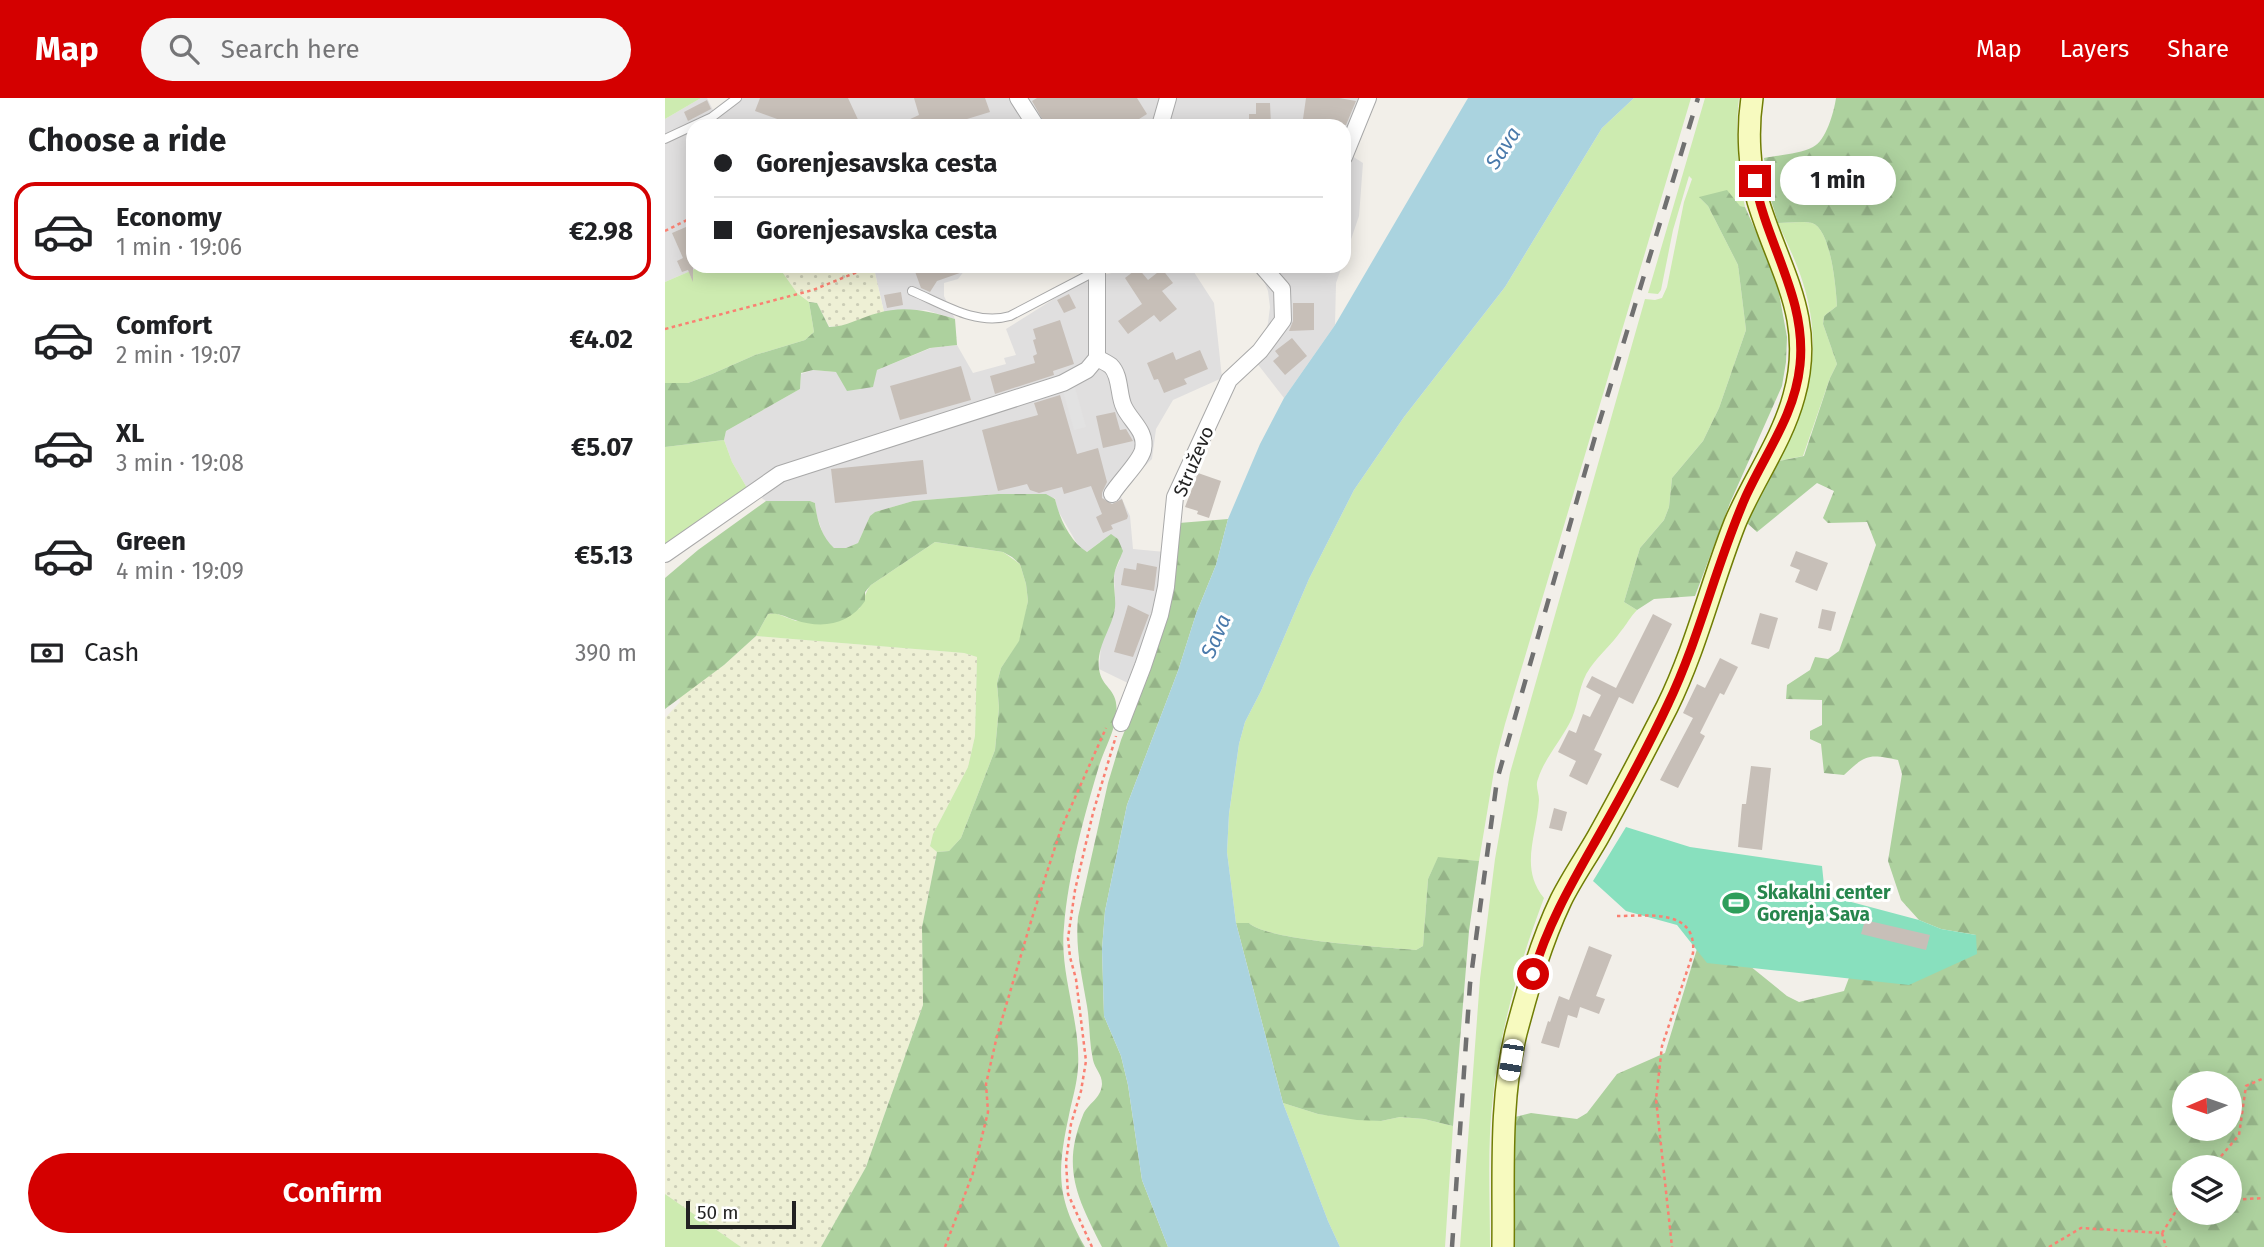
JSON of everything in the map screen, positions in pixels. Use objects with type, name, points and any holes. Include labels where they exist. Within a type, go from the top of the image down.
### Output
[{"type":"street","points":[[1018,98],[1032,119]]},
{"type":"street","points":[[1162,119],[1168,98]]},
{"type":"street","points":[[1351,140],[1369,98]]},
{"type":"street","points":[[1503,1247],[1504,1135],[1508,1084],[1515,1037],[1538,957],[1562,899],[1668,705],[1695,642],[1729,539],[1747,495],[1784,425],[1795,395],[1800,364],[1800,329],[1792,290],[1758,200],[1751,163],[1749,127],[1752,98]]},
{"type":"street","points":[[665,554],[780,474],[1063,383],[1087,370],[1097,358],[1098,273]]},
{"type":"street","name":"Struževo","points":[[1114,725],[1143,666],[1160,615],[1175,497],[1229,380],[1260,351],[1283,320],[1282,289],[1268,273]]},
{"type":"street","points":[[1097,358],[1111,366],[1125,410],[1137,424],[1144,440],[1143,452],[1112,494]]},
{"type":"lane","points":[[708,119],[737,98]]},
{"type":"lane","points":[[665,139],[686,129]]},
{"type":"lane","points":[[912,291],[966,314],[999,319],[1089,273]]},
{"type":"path","points":[[665,231],[686,220]]},
{"type":"path","points":[[665,329],[813,290],[855,273]]},
{"type":"path","points":[[945,1247],[973,1173],[988,1112],[986,1084],[997,1036],[1032,918],[1061,829],[1114,725]]},
{"type":"path","points":[[1092,1247],[1068,1194],[1066,1162],[1071,1124],[1081,1091],[1086,1060],[1069,938],[1075,890],[1114,725]]},
{"type":"path","points":[[1617,916],[1672,918],[1686,925],[1694,940],[1693,953],[1662,1046],[1655,1099],[1672,1247]]},
{"type":"path","points":[[2222,1155],[2239,1135],[2246,1086],[2264,1078]]},
{"type":"path","points":[[2242,1199],[2264,1198]]},
{"type":"path","points":[[2166,1247],[2162,1233],[2172,1218]]},
{"type":"path","points":[[2049,1247],[2081,1228],[2162,1233]]},
{"type":"shaded area","points":[[701,98],[707,98],[714,112],[734,98],[1376,98],[1352,156],[1363,163],[1359,216],[1351,239],[1351,119],[686,119],[686,273],[665,282],[665,119]]},
{"type":"shaded area","points":[[875,273],[963,273],[958,279],[944,283],[944,296],[955,319],[926,310],[884,312]]},
{"type":"shaded area","points":[[1195,273],[1214,303],[1222,378],[1173,400],[1156,429],[1152,459],[1121,489],[1121,497],[1130,516],[1133,549],[1165,552],[1157,615],[1132,685],[1099,669],[1101,645],[1115,609],[1114,573],[1120,560],[1100,542],[1087,552],[1079,547],[1057,509],[1055,498],[998,494],[913,501],[875,512],[870,516],[858,543],[846,548],[834,548],[825,540],[815,503],[766,501],[747,488],[732,462],[724,440],[726,431],[800,389],[801,374],[813,370],[877,370],[931,348],[957,345],[973,373],[1006,364],[1004,358],[1016,355],[1006,329],[1079,283],[1103,275]]},
{"type":"shaded area","points":[[1257,273],[1340,273],[1336,283],[1335,325],[1284,398],[1256,362],[1270,307],[1263,279]]},
{"type":"shaded area","points":[[1074,384],[1086,427],[1074,430],[1062,387]]},
{"type":"green space","points":[[665,98],[701,98],[665,119]]},
{"type":"green space","points":[[1634,98],[1691,98],[1505,724],[1496,759],[1479,861],[1438,858],[1428,879],[1423,946],[1416,950],[1302,939],[1260,929],[1249,923],[1236,923],[1227,852],[1229,814],[1239,744],[1245,722],[1309,579],[1354,490],[1404,417],[1505,287],[1602,128]]},
{"type":"green space","points":[[1705,98],[1739,98],[1738,152],[1745,207],[1700,198],[1708,206],[1738,265],[1746,330],[1719,408],[1703,441],[1672,478],[1669,507],[1664,520],[1640,548],[1624,602],[1637,610],[1586,674],[1572,718],[1538,779],[1538,813],[1531,863],[1532,875],[1544,898],[1512,996],[1496,1071],[1490,1134],[1490,1247],[1460,1247],[1480,979],[1495,859],[1510,773],[1645,299],[1662,298],[1667,287],[1684,202],[1692,179],[1689,176],[1673,230],[1661,290],[1658,294],[1648,293]]},
{"type":"green space","points":[[1836,98],[2264,98],[2264,1247],[1513,1247],[1515,1117],[1531,1113],[1577,1119],[1587,1113],[1617,1074],[1665,1053],[1700,939],[1750,966],[1787,996],[1799,1002],[1844,991],[1850,975],[1976,935],[1941,929],[1919,920],[1901,900],[1888,861],[1902,774],[1898,760],[1868,757],[1844,775],[1824,773],[1821,744],[1810,739],[1810,731],[1822,725],[1822,700],[1786,699],[1787,685],[1810,670],[1815,657],[1828,659],[1839,651],[1876,545],[1867,522],[1828,523],[1823,518],[1834,491],[1817,483],[1757,532],[1747,523],[1779,461],[1804,456],[1837,364],[1823,324],[1824,316],[1837,306],[1828,247],[1824,236],[1812,223],[1778,223],[1768,190],[1764,158],[1813,147],[1822,139],[1829,126]]},
{"type":"green space","points":[[1727,190],[1740,206],[1745,207],[1776,277],[1787,337],[1782,386],[1730,503],[1695,596],[1654,599],[1637,610],[1624,602],[1640,548],[1664,520],[1669,507],[1672,478],[1703,441],[1719,408],[1746,330],[1738,265],[1708,206],[1699,197]]},
{"type":"green space","points":[[1778,223],[1812,223],[1824,236],[1831,260],[1837,306],[1824,316],[1823,324],[1837,364],[1803,456],[1779,461],[1805,397],[1813,353],[1809,307],[1803,283]]},
{"type":"green space","points":[[686,273],[783,273],[797,293],[809,302],[814,332],[805,340],[755,355],[688,383],[665,383],[665,282]]},
{"type":"green space","points":[[783,273],[875,273],[884,312],[838,327],[829,326],[817,303],[809,302],[797,293]]},
{"type":"green space","points":[[809,302],[817,303],[829,327],[897,309],[927,311],[946,316],[955,319],[957,345],[930,348],[877,370],[873,387],[847,391],[836,372],[813,370],[801,373],[800,389],[726,431],[724,440],[665,447],[665,383],[688,383],[755,355],[805,340],[814,332]]},
{"type":"green space","points":[[724,440],[732,462],[747,488],[665,547],[665,447]]},
{"type":"green space","points":[[998,494],[1046,494],[1055,499],[1066,528],[1081,548],[1087,552],[1111,534],[1118,539],[1123,551],[1114,576],[1113,616],[1099,661],[1103,681],[1115,700],[1116,716],[1082,825],[1069,887],[1063,945],[1076,1033],[1078,1068],[1062,1152],[1062,1183],[1069,1213],[1085,1247],[821,1247],[866,1167],[923,1005],[922,927],[937,852],[949,851],[961,838],[995,750],[999,708],[997,683],[1001,668],[1019,641],[1028,601],[1026,584],[1020,564],[1003,552],[935,542],[871,585],[865,592],[865,601],[859,609],[843,620],[815,624],[768,614],[756,636],[724,665],[665,709],[665,578],[698,550],[766,501],[815,503],[818,522],[826,538],[834,548],[846,548],[858,543],[870,516],[875,512],[913,501]]},
{"type":"green space","points":[[1228,519],[1216,565],[1127,805],[1105,911],[1102,949],[1104,1016],[1121,1056],[1128,1085],[1142,1180],[1168,1247],[1102,1247],[1080,1198],[1073,1168],[1073,1152],[1083,1115],[1099,1093],[1102,1084],[1092,1053],[1078,951],[1078,917],[1108,783],[1137,700],[1179,523]]},
{"type":"green space","points":[[935,542],[1003,552],[1020,564],[1028,601],[1019,642],[1001,668],[997,683],[999,708],[995,750],[961,838],[949,851],[937,852],[930,846],[933,834],[968,767],[975,736],[977,657],[964,653],[756,636],[768,614],[775,613],[796,621],[859,609],[871,585]]},
{"type":"green space","points":[[756,636],[964,653],[977,657],[975,736],[968,767],[933,834],[930,845],[937,852],[922,927],[923,1005],[866,1167],[821,1247],[741,1247],[665,1194],[665,718],[680,702],[679,697],[724,665]]},
{"type":"green space","name":"Skakalni center Gorenja Sava","points":[[1626,827],[1690,847],[1822,866],[1825,895],[1919,920],[1941,929],[1976,935],[1977,954],[1909,985],[1707,963],[1677,925],[1626,911],[1593,881]]},
{"type":"green space","points":[[1438,857],[1479,861],[1469,931],[1453,1126],[1400,1117],[1381,1121],[1357,1120],[1318,1114],[1283,1103],[1236,923],[1249,923],[1260,929],[1302,939],[1416,950],[1423,946],[1428,879]]},
{"type":"green space","points":[[1283,1103],[1318,1114],[1381,1121],[1400,1117],[1424,1119],[1453,1126],[1445,1247],[1340,1247]]},
{"type":"green space","points":[[665,1194],[741,1247],[665,1247]]},
{"type":"water","name":"Sava","points":[[1468,98],[1634,98],[1602,128],[1505,287],[1404,417],[1354,490],[1309,579],[1245,722],[1239,744],[1229,814],[1227,852],[1236,923],[1283,1103],[1340,1247],[1168,1247],[1142,1180],[1128,1085],[1121,1056],[1104,1016],[1102,949],[1105,911],[1127,805],[1216,565],[1228,519],[1260,444],[1284,398],[1335,325]]},
{"type":"building","points":[[760,98],[848,98],[858,119],[777,119],[755,111]]},
{"type":"building","points":[[914,98],[985,98],[990,112],[967,119],[910,119],[919,115]]},
{"type":"building","points":[[1037,98],[1137,98],[1147,114],[1139,119],[1042,119],[1032,101]]},
{"type":"building","points":[[1306,98],[1356,101],[1348,119],[1303,119]]},
{"type":"building","points":[[707,100],[711,109],[692,119],[687,119],[684,112]]},
{"type":"building","points":[[1256,103],[1270,103],[1271,119],[1249,119],[1249,114],[1256,114]]},
{"type":"building","points":[[686,227],[686,271],[682,272],[677,261],[683,258],[672,233]]},
{"type":"building","points":[[916,273],[960,273],[937,281],[930,292],[921,288]]},
{"type":"building","points":[[1132,273],[1142,273],[1148,280],[1157,273],[1165,273],[1173,283],[1162,291],[1177,309],[1160,322],[1154,315],[1128,334],[1118,321],[1142,304],[1125,278]]},
{"type":"building","points":[[901,292],[903,305],[887,308],[884,295]]},
{"type":"building","points":[[1069,294],[1076,308],[1064,313],[1057,300]]},
{"type":"building","points":[[1293,303],[1314,303],[1314,330],[1289,331],[1293,321]]},
{"type":"building","points":[[1060,320],[1074,364],[1053,371],[1054,375],[995,394],[990,376],[1035,363],[1033,356],[1037,354],[1033,329]]},
{"type":"building","points":[[1292,338],[1307,356],[1285,375],[1273,361],[1279,356],[1275,351]]},
{"type":"building","points":[[1200,350],[1208,369],[1184,379],[1187,384],[1164,393],[1158,379],[1154,380],[1147,363],[1173,352],[1176,360]]},
{"type":"building","points":[[961,366],[971,400],[900,420],[890,386]]},
{"type":"building","points":[[1060,395],[1077,454],[1098,448],[1107,482],[1102,498],[1112,504],[1122,499],[1128,516],[1127,519],[1111,525],[1113,529],[1103,533],[1096,517],[1102,514],[1091,486],[1064,494],[1062,487],[1039,493],[1030,490],[1027,484],[998,491],[982,430],[1038,415],[1034,403]]},
{"type":"building","points":[[1115,412],[1120,430],[1126,429],[1133,441],[1103,448],[1096,416]]},
{"type":"building","points":[[923,460],[927,494],[835,503],[831,469]]},
{"type":"building","points":[[1198,473],[1221,481],[1209,518],[1185,507]]},
{"type":"building","points":[[1796,551],[1828,563],[1817,591],[1795,582],[1800,570],[1790,566]]},
{"type":"building","points":[[1137,563],[1157,567],[1154,591],[1121,585],[1124,568],[1136,570]]},
{"type":"building","points":[[1128,605],[1149,615],[1133,657],[1114,652]]},
{"type":"building","points":[[1822,609],[1836,612],[1831,631],[1818,628]]},
{"type":"building","points":[[1760,613],[1778,618],[1769,649],[1751,644]]},
{"type":"building","points":[[1653,614],[1672,624],[1633,704],[1619,697],[1594,750],[1602,754],[1587,785],[1569,776],[1576,761],[1558,752],[1569,730],[1576,733],[1583,714],[1590,717],[1601,695],[1586,687],[1592,676],[1616,688]]},
{"type":"building","points":[[1720,658],[1738,667],[1724,695],[1720,693],[1700,733],[1705,736],[1678,788],[1660,780],[1693,718],[1683,713],[1697,684],[1705,688]]},
{"type":"building","points":[[1751,766],[1771,768],[1762,850],[1738,847],[1742,804],[1746,804]]},
{"type":"building","points":[[1554,808],[1567,812],[1562,831],[1549,828]]},
{"type":"building","points":[[1865,920],[1930,935],[1926,950],[1861,934]]},
{"type":"building","points":[[1589,946],[1612,955],[1596,996],[1605,999],[1599,1014],[1580,1007],[1577,1018],[1568,1015],[1559,1048],[1541,1043],[1559,996],[1569,1000]]},
{"type":"railway","points":[[1452,1247],[1470,984],[1497,780],[1597,430],[1698,98]]},
{"type":"place","name":"Skakalni center Gorenja Sava","points":[[1736,903]]},
{"type":"route","points":[[1533,974],[1551,922],[1574,875],[1668,705],[1695,642],[1729,539],[1747,495],[1784,425],[1795,395],[1800,364],[1800,329],[1792,290],[1758,200],[1755,181]]}]
